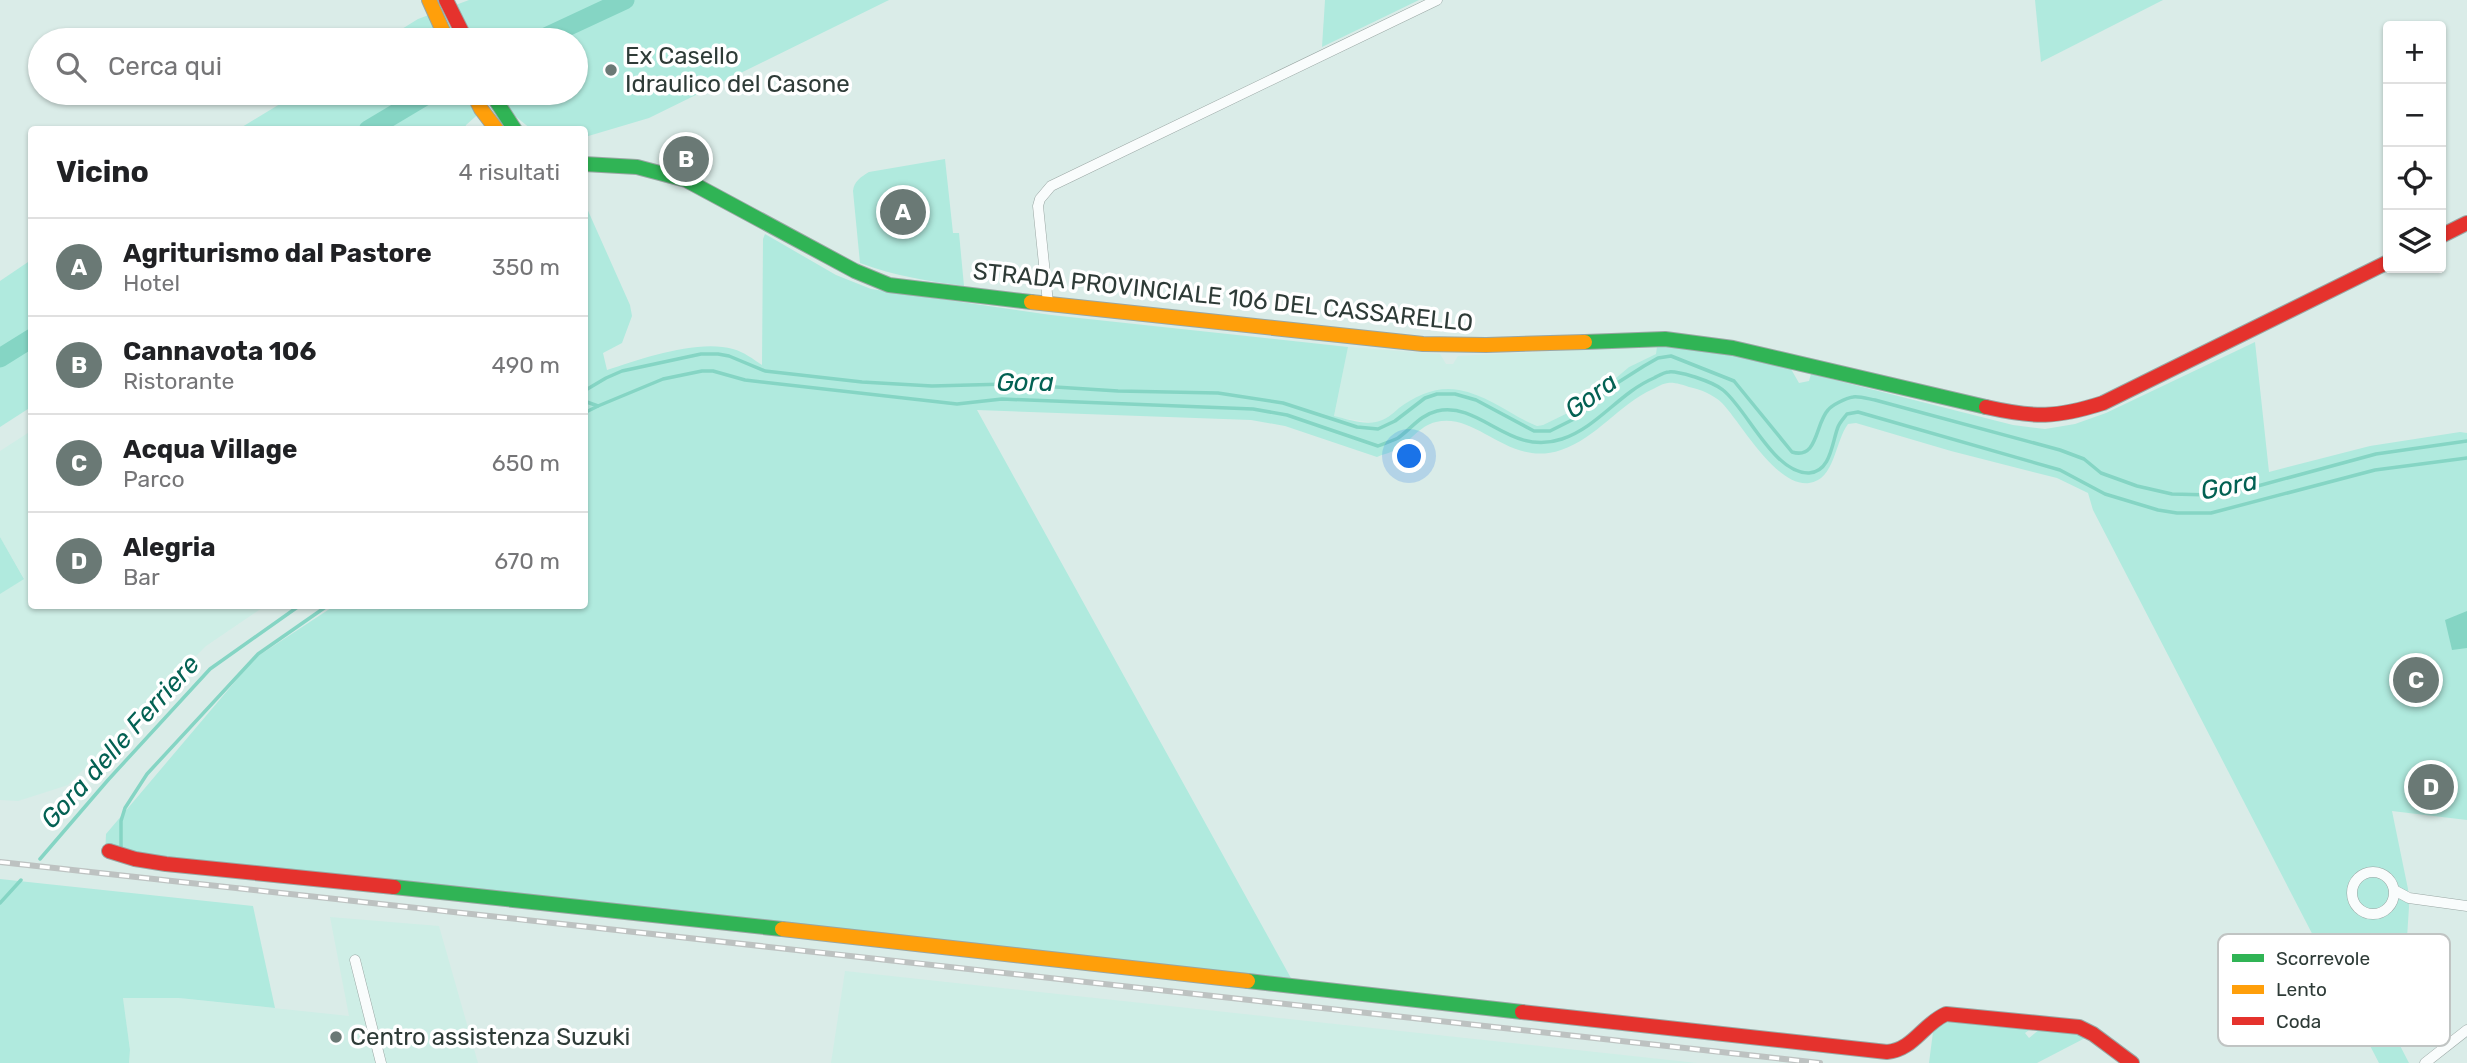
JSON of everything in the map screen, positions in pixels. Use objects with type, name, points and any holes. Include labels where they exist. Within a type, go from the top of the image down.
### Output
[{"type":"street","points":[[429,0],[442,28]]},
{"type":"street","points":[[446,0],[460,28]]},
{"type":"street","points":[[1048,303],[1038,206],[1040,199],[1051,186],[1437,0]]},
{"type":"street","points":[[479,105],[495,126]]},
{"type":"street","points":[[498,105],[512,126]]},
{"type":"street","name":"STRADA PROVINCIALE 106 DEL CASSARELLO","points":[[588,164],[637,167],[686,180],[855,271],[889,285],[906,288],[1431,344],[1486,345],[1665,339],[1694,341],[1985,408],[2041,416],[2069,414],[2103,403],[2383,264]]},
{"type":"street","points":[[2446,234],[2467,223]]},
{"type":"street","points":[[109,851],[121,856],[172,864],[1886,1052],[1903,1048],[1938,1016],[1959,1014],[1995,1017],[2078,1027],[2093,1034],[2133,1063]]},
{"type":"street","points":[[2372,873],[2384,876],[2394,890],[2392,901],[2385,911],[2368,914],[2358,908],[2353,897],[2357,880],[2372,873]]},
{"type":"street","points":[[2394,890],[2409,898]]},
{"type":"street","points":[[2392,901],[2409,898],[2467,906]]},
{"type":"street","points":[[355,960],[381,1063]]},
{"type":"street","points":[[2450,1043],[2467,1030]]},
{"type":"street","points":[[2425,1063],[2447,1046]]},
{"type":"shaded area","points":[[469,0],[889,0],[649,118],[588,136],[588,126],[527,126],[510,112],[506,105],[588,105],[588,28],[403,28],[418,19]]},
{"type":"shaded area","points":[[1325,0],[1419,0],[1322,47]]},
{"type":"shaded area","points":[[2035,0],[2163,0],[2041,62]]},
{"type":"shaded area","points":[[278,105],[489,105],[466,126],[244,126]]},
{"type":"shaded area","points":[[945,159],[953,233],[959,233],[964,286],[899,275],[860,263],[853,191],[856,182],[869,172]]},
{"type":"shaded area","points":[[588,211],[630,305],[632,316],[622,343],[603,353],[607,370],[669,352],[703,347],[733,349],[762,365],[765,234],[836,275],[871,289],[1051,315],[1348,347],[1334,416],[1360,422],[1380,421],[1420,396],[1451,389],[1477,395],[1528,422],[1537,426],[1543,425],[1584,405],[1629,367],[1656,354],[1657,346],[1720,352],[1791,369],[1799,383],[1809,381],[1811,374],[2013,425],[2045,429],[2075,424],[2106,413],[2255,342],[2269,472],[2370,446],[2467,433],[2467,820],[2392,811],[2408,889],[2407,934],[2312,934],[2093,510],[2088,493],[2057,478],[1856,423],[1848,424],[1824,475],[1809,483],[1797,482],[1772,465],[1719,400],[1702,391],[1673,383],[1663,384],[1641,395],[1574,445],[1542,454],[1525,452],[1466,425],[1451,421],[1430,424],[1397,449],[1377,457],[1285,426],[1251,420],[977,410],[1292,980],[105,857],[106,834],[255,658],[329,609],[588,609]]},
{"type":"shaded area","points":[[28,262],[28,409],[0,427],[0,281]]},
{"type":"shaded area","points":[[1657,346],[1656,354],[1629,367],[1584,405],[1543,425],[1537,426],[1528,422],[1474,394],[1401,407],[1375,423],[1334,417],[1348,347],[1440,354],[1446,364],[1453,364],[1458,356]]},
{"type":"shaded area","points":[[28,433],[28,609],[261,609],[206,646],[68,785],[18,801],[0,800],[0,594],[24,578],[0,537],[0,451]]},
{"type":"shaded area","points":[[0,537],[24,579],[0,594]]},
{"type":"shaded area","points":[[2467,611],[2467,648],[2452,650],[2445,620]]},
{"type":"shaded area","points":[[0,879],[253,906],[275,1008],[179,998],[123,998],[130,1050],[129,1063],[0,1063]]},
{"type":"shaded area","points":[[330,917],[439,926],[478,1063],[129,1063],[130,1050],[123,998],[179,998],[349,1016]]},
{"type":"shaded area","points":[[845,971],[1697,1063],[831,1063]]},
{"type":"shaded area","points":[[1949,1022],[2029,1030],[2025,1033],[2029,1038],[2040,1029],[2079,1032],[2089,1036],[2037,1063],[1929,1063],[1934,1024]]},
{"type":"shaded area","points":[[2370,1046],[2400,1046],[2409,1063],[2379,1063]]},
{"type":"waterway","points":[[565,28],[625,0]]},
{"type":"waterway","points":[[375,126],[410,105]]},
{"type":"waterway","points":[[0,358],[28,340]]},
{"type":"waterway","name":"Gora delle Ferriere","points":[[588,389],[622,371],[701,354],[718,354],[765,371],[862,382],[932,386],[1008,384],[1118,391],[1218,393],[1283,403],[1357,427],[1378,429],[1395,421],[1425,398],[1437,394],[1455,394],[1476,400],[1534,431],[1550,431],[1576,418],[1614,385],[1644,366],[1658,358],[1671,356],[1734,381],[1792,452],[1807,451],[1830,408],[1847,399],[1858,397],[2060,450],[2084,459],[2101,473],[2137,486],[2172,494],[2211,495],[2254,487],[2376,454],[2467,441]]},
{"type":"waterway","name":"Gora","points":[[588,402],[598,406],[663,379],[713,371],[745,380],[957,404],[1002,399],[1253,409],[1287,415],[1378,446],[1398,438],[1431,413],[1453,410],[1468,414],[1526,441],[1543,443],[1575,434],[1641,384],[1663,373],[1672,372],[1702,379],[1723,390],[1773,452],[1796,471],[1809,473],[1822,468],[1840,423],[1847,414],[1858,412],[2060,470],[2105,494],[2177,513],[2211,513],[2375,470],[2467,458]]},
{"type":"waterway","points":[[588,411],[598,406]]},
{"type":"waterway","name":"Gora delle Ferriere","points":[[40,859],[210,669],[295,609]]},
{"type":"waterway","points":[[121,848],[121,821],[125,808],[147,774],[258,654],[323,609]]},
{"type":"waterway","name":"Gora delle Ferriere","points":[[0,903],[21,880]]},
{"type":"railway","points":[[0,862],[1820,1063]]},
{"type":"traffic: fast","points":[[499,105],[512,126]]},
{"type":"traffic: fast","points":[[588,164],[637,167],[686,180],[855,271],[889,285],[1031,302]]},
{"type":"traffic: fast","points":[[1585,342],[1665,339],[1733,348],[1986,407]]},
{"type":"traffic: fast","points":[[394,887],[782,929]]},
{"type":"traffic: fast","points":[[1248,981],[1522,1012]]},
{"type":"traffic: slow","points":[[429,0],[442,28]]},
{"type":"traffic: slow","points":[[479,105],[494,126]]},
{"type":"traffic: slow","points":[[1031,302],[1423,344],[1585,342]]},
{"type":"traffic: slow","points":[[782,929],[1248,981]]},
{"type":"traffic: jam","points":[[446,0],[460,28]]},
{"type":"traffic: jam","points":[[2446,234],[2467,223]]},
{"type":"traffic: jam","points":[[1986,407],[2045,415],[2103,403],[2383,264]]},
{"type":"traffic: jam","points":[[109,851],[166,864],[394,887]]},
{"type":"traffic: jam","points":[[1522,1012],[1887,1052],[1904,1047],[1946,1014],[2079,1027],[2132,1063]]},
{"type":"place","name":"Ex Casello Idraulico del Casone","points":[[611,70]]},
{"type":"place","name":"Cannavota 106","points":[[686,159]]},
{"type":"place","name":"Agriturismo dal Pastore","points":[[903,212]]},
{"type":"place","name":"Acqua Village","points":[[2416,680]]},
{"type":"place","name":"Alegria","points":[[2431,787]]},
{"type":"place","name":"Centro assistenza Suzuki","points":[[336,1037]]}]
